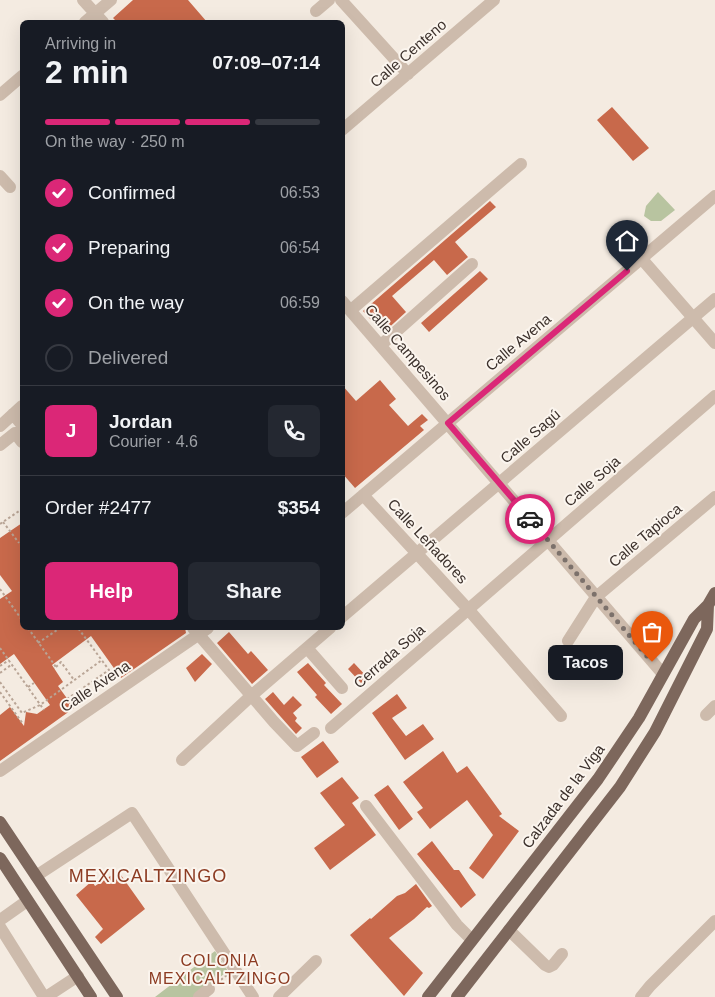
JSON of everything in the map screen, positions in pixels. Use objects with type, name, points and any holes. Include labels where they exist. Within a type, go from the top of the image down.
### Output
[{"type":"main road","name":"Calzada de la Viga","points":[[428,997],[604,772],[630,734],[694,619],[713,598]]},
{"type":"main road","name":"Calzada de la Viga","points":[[457,997],[638,761],[674,697],[707,629],[713,598]]},
{"type":"main road","points":[[0,822],[118,997]]},
{"type":"main road","points":[[0,858],[92,997]]},
{"type":"street","points":[[84,0],[99,18],[111,0]]},
{"type":"street","points":[[316,11],[329,0]]},
{"type":"street","points":[[341,0],[408,74]]},
{"type":"street","name":"Calle Centeno","points":[[345,127],[494,0]]},
{"type":"street","points":[[0,95],[20,78]]},
{"type":"street","points":[[347,305],[521,164]]},
{"type":"street","points":[[0,176],[10,188]]},
{"type":"street","name":"Calle Avena","points":[[345,510],[715,196]]},
{"type":"street","points":[[642,258],[715,343]]},
{"type":"street","points":[[381,345],[472,264]]},
{"type":"street","name":"Calle Sagú","points":[[345,614],[715,298]]},
{"type":"street","name":"Calle Campesinos","points":[[347,305],[663,674]]},
{"type":"street","name":"Calle Soja","points":[[468,609],[715,396]]},
{"type":"street","points":[[0,426],[18,410]]},
{"type":"street","points":[[0,444],[16,433],[20,439]]},
{"type":"street","name":"Calle Leñadores","points":[[363,495],[468,609],[561,716]]},
{"type":"street","name":"Calle Tapioca","points":[[568,641],[596,597],[715,497]]},
{"type":"street","name":"Cerrada Soja","points":[[331,728],[468,609]]},
{"type":"street","points":[[200,630],[251,696],[296,746],[314,733]]},
{"type":"street","name":"Calle Avena","points":[[0,771],[200,630]]},
{"type":"street","points":[[182,760],[251,696],[328,630]]},
{"type":"street","points":[[307,648],[342,688]]},
{"type":"street","points":[[366,806],[457,925],[472,940]]},
{"type":"street","points":[[36,876],[132,813],[253,997]]},
{"type":"street","points":[[0,920],[27,901]]},
{"type":"street","points":[[641,997],[715,921]]},
{"type":"street","points":[[0,927],[45,997],[78,976]]},
{"type":"street","points":[[509,930],[549,967],[554,965],[562,954]]},
{"type":"street","points":[[279,997],[316,961]]},
{"type":"path","points":[[19,543],[1,523],[20,510]]},
{"type":"path","points":[[0,589],[20,617]]},
{"type":"path","points":[[29,630],[55,668],[62,662],[74,680]]},
{"type":"path","points":[[38,643],[57,630]]},
{"type":"path","points":[[67,699],[109,670],[80,630]]},
{"type":"path","points":[[0,648],[44,710]]},
{"type":"path","points":[[0,666],[9,660]]},
{"type":"path","points":[[0,682],[22,713],[40,705],[102,660]]},
{"type":"path","points":[[0,673],[11,665]]},
{"type":"path","points":[[28,688],[34,683]]},
{"type":"path","points":[[0,692],[23,724]]},
{"type":"path","points":[[7,702],[11,698]]},
{"type":"path","points":[[47,700],[50,705]]},
{"type":"path","points":[[204,993],[235,969]]},
{"type":"green space","points":[[658,192],[675,210],[661,221],[651,221],[644,216],[646,206]]},
{"type":"green space","points":[[215,951],[228,971],[194,997],[155,997]]},
{"type":"building","points":[[133,0],[188,0],[205,20],[115,20],[113,18]]},
{"type":"building","points":[[612,107],[649,148],[633,161],[597,120]]},
{"type":"building","points":[[490,201],[496,207],[455,242],[468,257],[447,275],[434,260],[392,296],[406,312],[383,333],[363,311]]},
{"type":"building","points":[[480,271],[488,279],[429,332],[421,323]]},
{"type":"building","points":[[380,380],[396,399],[389,405],[408,426],[422,414],[428,420],[420,426],[424,430],[355,488],[345,476],[345,388],[356,401]]},
{"type":"building","points":[[20,524],[20,630],[185,630],[186,633],[121,678],[91,636],[52,665],[63,682],[58,686],[74,708],[0,761],[0,715],[10,707],[24,726],[26,712],[37,714],[50,705],[14,654],[0,664],[0,599],[12,591],[0,575],[0,538]]},
{"type":"building","points":[[229,632],[248,654],[251,651],[268,670],[252,684],[217,643]]},
{"type":"building","points":[[202,654],[212,664],[195,682],[186,668]]},
{"type":"building","points":[[308,663],[326,683],[324,685],[342,704],[331,714],[315,697],[317,695],[297,672]]},
{"type":"building","points":[[354,663],[367,677],[361,683],[348,669]]},
{"type":"building","points":[[273,692],[284,705],[293,696],[302,705],[293,713],[297,718],[295,721],[302,728],[296,734],[265,699]]},
{"type":"building","points":[[397,694],[407,708],[392,718],[406,736],[423,724],[434,739],[405,760],[372,713]]},
{"type":"building","points":[[323,741],[339,762],[317,778],[301,757]]},
{"type":"building","points":[[443,751],[457,773],[467,766],[502,814],[499,816],[519,831],[483,879],[469,868],[493,835],[467,800],[430,829],[417,812],[423,808],[403,782]]},
{"type":"building","points":[[342,777],[359,798],[352,803],[376,835],[330,870],[314,848],[345,825],[320,793]]},
{"type":"building","points":[[388,785],[413,819],[399,830],[374,795]]},
{"type":"building","points":[[432,841],[454,870],[459,870],[476,895],[461,908],[417,854]]},
{"type":"building","points":[[118,871],[145,909],[101,944],[95,937],[103,929],[76,895],[92,881],[95,886]]},
{"type":"building","points":[[416,884],[432,906],[427,907],[389,938],[423,973],[404,996],[350,935],[397,896],[405,893]]},
{"type":"way so far","points":[[530,519],[652,662]]},
{"type":"place","name":"Tacos","points":[[652,662]]},
{"type":"district","name":"MEXICALTZINGO","points":[[148,876]]},
{"type":"district","name":"COLONIA MEXICALTZINGO","points":[[220,969]]},
{"type":"route","points":[[530,519],[448,423],[627,271]]}]
